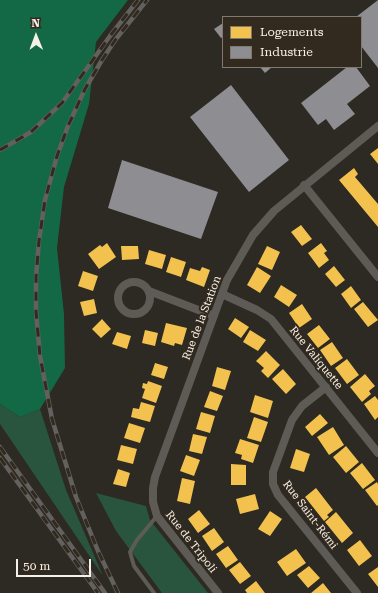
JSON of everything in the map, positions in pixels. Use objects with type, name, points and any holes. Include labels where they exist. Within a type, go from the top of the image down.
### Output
[{"type":"street","name":"Rue de la Station","points":[[153,502],[155,477],[227,280],[253,235],[274,211],[378,126]]},
{"type":"street","points":[[304,185],[378,277]]},
{"type":"street","points":[[149,291],[214,316]]},
{"type":"street","name":"Rue Valiquette","points":[[222,294],[257,310],[271,319],[378,453]]},
{"type":"street","name":"Rue Saint-Rémi","points":[[326,388],[302,406],[292,420],[273,472],[273,484],[278,495],[357,593]]},
{"type":"street","name":"Rue de Tripoli","points":[[153,502],[157,516],[218,593]]},
{"type":"lane","points":[[154,593],[134,566],[130,552],[137,540],[157,516]]},
{"type":"green space","points":[[0,0],[128,0],[96,42],[89,104],[64,187],[57,248],[64,314],[65,368],[40,409],[20,417],[0,404]]},
{"type":"green space","points":[[0,404],[20,417],[40,409],[66,490],[103,576],[0,424]]},
{"type":"green space","points":[[96,493],[146,506],[150,520],[208,593],[162,593],[116,531]]},
{"type":"building: Logements","points":[[378,148],[378,164],[370,154]]},
{"type":"building: Logements","points":[[354,168],[358,174],[355,177],[378,204],[378,227],[339,180]]},
{"type":"building: Logements","points":[[301,225],[312,239],[302,246],[291,232]]},
{"type":"building: Logements","points":[[107,243],[116,257],[99,269],[88,254],[100,245],[102,247]]},
{"type":"building: Logements","points":[[321,243],[327,251],[324,253],[329,260],[319,268],[308,253]]},
{"type":"building: Logements","points":[[121,246],[138,246],[139,259],[122,260]]},
{"type":"building: Logements","points":[[267,246],[280,252],[272,270],[258,264]]},
{"type":"building: Logements","points":[[149,250],[166,255],[162,269],[145,264]]},
{"type":"building: Logements","points":[[171,257],[186,262],[181,277],[166,272]]},
{"type":"building: Logements","points":[[334,266],[345,280],[336,287],[325,274]]},
{"type":"building: Logements","points":[[202,267],[210,270],[204,287],[186,280],[190,268],[200,271]]},
{"type":"building: Logements","points":[[257,267],[271,276],[260,293],[247,285]]},
{"type":"building: Logements","points":[[83,271],[98,276],[93,291],[78,286]]},
{"type":"building: Logements","points":[[281,285],[297,295],[289,307],[274,297]]},
{"type":"building: Logements","points":[[351,286],[361,300],[351,308],[341,294]]},
{"type":"building: Logements","points":[[94,299],[97,313],[84,316],[80,302]]},
{"type":"building: Logements","points":[[363,302],[378,320],[368,327],[354,309]]},
{"type":"building: Logements","points":[[302,304],[312,319],[299,328],[289,313]]},
{"type":"building: Logements","points":[[235,318],[249,327],[241,338],[228,329]]},
{"type":"building: Logements","points":[[102,319],[111,329],[101,338],[92,329]]},
{"type":"building: Logements","points":[[166,323],[187,328],[182,345],[175,343],[174,346],[161,342]]},
{"type":"building: Logements","points":[[319,325],[330,339],[318,348],[307,334]]},
{"type":"building: Logements","points":[[145,330],[158,333],[155,346],[142,343]]},
{"type":"building: Logements","points":[[250,330],[266,340],[258,351],[243,342]]},
{"type":"building: Logements","points":[[117,332],[131,336],[127,349],[112,344]]},
{"type":"building: Logements","points":[[332,342],[343,358],[331,366],[320,350]]},
{"type":"building: Logements","points":[[266,351],[280,365],[268,378],[261,371],[264,368],[256,361]]},
{"type":"building: Logements","points":[[347,359],[359,375],[347,384],[335,368]]},
{"type":"building: Logements","points":[[155,363],[168,367],[164,379],[151,375]]},
{"type":"building: Logements","points":[[217,367],[231,371],[225,390],[212,386]]},
{"type":"building: Logements","points":[[283,369],[296,384],[286,394],[272,379]]},
{"type":"building: Logements","points":[[365,374],[375,386],[369,391],[371,394],[362,402],[350,387]]},
{"type":"building: Logements","points":[[148,381],[162,386],[156,403],[142,398],[145,389],[142,388],[143,383],[147,384]]},
{"type":"building: Logements","points":[[210,391],[223,396],[217,411],[204,407]]},
{"type":"building: Logements","points":[[255,395],[273,401],[268,418],[250,412]]},
{"type":"building: Logements","points":[[375,396],[378,400],[378,417],[375,420],[364,404]]},
{"type":"building: Logements","points":[[141,402],[155,406],[150,422],[131,417],[133,408],[139,409]]},
{"type":"building: Logements","points":[[201,412],[215,416],[210,433],[196,429]]},
{"type":"building: Logements","points":[[320,414],[328,423],[312,436],[305,427]]},
{"type":"building: Logements","points":[[254,417],[268,422],[261,442],[247,438]]},
{"type":"building: Logements","points":[[129,423],[145,428],[140,443],[124,438]]},
{"type":"building: Logements","points":[[333,427],[344,445],[329,455],[317,437]]},
{"type":"building: Logements","points":[[193,434],[207,437],[202,454],[189,451]]},
{"type":"building: Logements","points":[[240,439],[259,445],[253,463],[241,459],[242,455],[235,453]]},
{"type":"building: Logements","points":[[121,445],[137,449],[133,464],[117,460]]},
{"type":"building: Logements","points":[[346,446],[359,462],[346,473],[333,457]]},
{"type":"building: Logements","points":[[296,449],[310,454],[304,472],[290,468]]},
{"type":"building: Logements","points":[[186,455],[200,460],[194,476],[180,471]]},
{"type":"building: Logements","points":[[362,463],[375,480],[363,489],[350,473]]},
{"type":"building: Logements","points":[[231,464],[246,465],[246,485],[231,485]]},
{"type":"building: Logements","points":[[118,469],[130,473],[126,487],[113,484]]},
{"type":"building: Logements","points":[[182,478],[195,481],[190,504],[177,501]]},
{"type":"building: Logements","points":[[377,482],[378,505],[377,506],[365,490]]},
{"type":"building: Logements","points":[[316,488],[333,510],[327,515],[329,517],[324,521],[305,497]]},
{"type":"building: Logements","points":[[255,494],[259,509],[240,514],[236,499]]},
{"type":"building: Logements","points":[[199,510],[210,524],[198,533],[188,519]]},
{"type":"building: Logements","points":[[270,511],[282,519],[270,536],[258,529]]},
{"type":"building: Logements","points":[[336,512],[353,533],[342,543],[325,522]]},
{"type":"building: Logements","points":[[214,528],[224,542],[212,551],[202,536]]},
{"type":"building: Logements","points":[[360,540],[372,556],[359,566],[347,550]]},
{"type":"building: Logements","points":[[228,546],[238,560],[226,568],[216,554]]},
{"type":"building: Logements","points":[[296,549],[306,563],[287,576],[277,562]]},
{"type":"building: Logements","points":[[240,562],[251,576],[240,584],[229,570]]},
{"type":"building: Logements","points":[[309,566],[320,578],[308,588],[297,575]]},
{"type":"building: Logements","points":[[378,567],[378,587],[368,574]]},
{"type":"building: Logements","points":[[256,581],[265,593],[247,593],[245,590]]},
{"type":"building: Logements","points":[[323,583],[331,593],[311,593]]},
{"type":"building: Industrie","points":[[378,0],[378,68],[362,47],[362,16],[357,16]]},
{"type":"building: Industrie","points":[[222,24],[222,38],[221,38],[214,29]]},
{"type":"building: Industrie","points":[[261,68],[271,68],[265,73]]},
{"type":"building: Industrie","points":[[346,68],[357,68],[370,86],[347,104],[355,114],[334,130],[326,119],[318,125],[301,103]]},
{"type":"building: Industrie","points":[[231,85],[289,160],[249,192],[190,117]]},
{"type":"building: Industrie","points":[[122,160],[218,192],[201,239],[108,208]]},
{"type":"railway","points":[[0,150],[31,132],[62,103],[138,0]]},
{"type":"railway","points":[[118,593],[98,551],[76,497],[52,419],[40,356],[36,312],[36,277],[45,200],[57,156],[68,126],[85,89],[102,60],[116,39],[147,0]]},
{"type":"railway","points":[[0,447],[105,593]]},
{"type":"railway","points":[[0,458],[98,593]]}]
